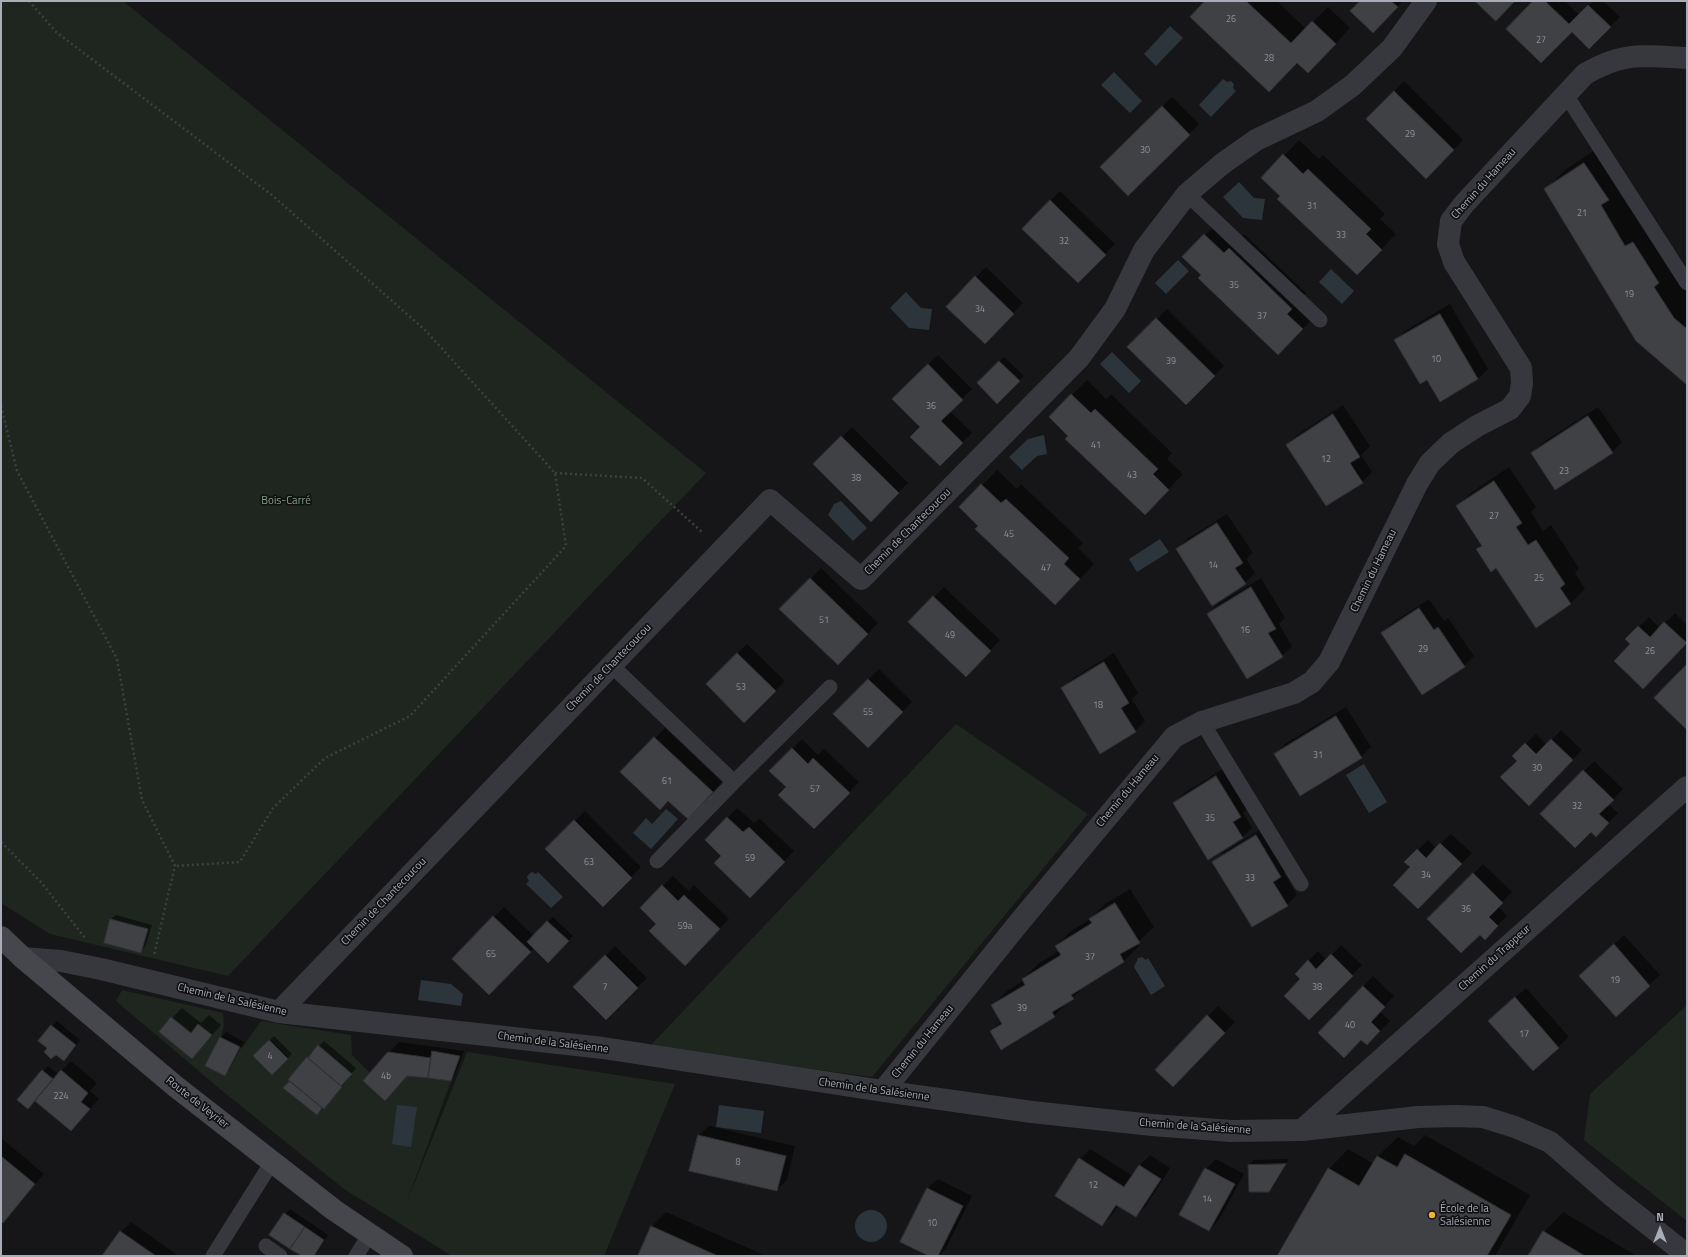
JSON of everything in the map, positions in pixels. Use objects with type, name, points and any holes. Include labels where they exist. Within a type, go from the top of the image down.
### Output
[{"type":"street","name":"Chemin de Chantecoucou","points":[[279,1012],[770,500],[861,579],[1079,358],[1115,309],[1144,250],[1187,194],[1222,164],[1256,140],[1317,111],[1353,85],[1392,48],[1426,1]]},
{"type":"street","name":"Chemin du Hameau","points":[[883,1092],[1022,919],[1174,737],[1202,722],[1294,693],[1312,682],[1329,662],[1417,484],[1430,463],[1451,443],[1477,426],[1510,409],[1520,396],[1522,383],[1521,368],[1454,262],[1448,244],[1451,221],[1464,204],[1586,74],[1603,64],[1620,58],[1642,55],[1687,58]]},
{"type":"street","name":"Chemin du Trappeur","points":[[1302,1130],[1687,787]]},
{"type":"street","name":"Route de Veyrier","points":[[1,937],[23,958],[175,1086],[334,1210],[402,1256]]},
{"type":"street","name":"Chemin de la Salésienne","points":[[23,958],[61,961],[101,969],[279,1012],[603,1048],[883,1092],[1032,1112],[1152,1125],[1231,1130],[1302,1130],[1418,1117],[1483,1117],[1515,1127],[1550,1142],[1611,1195],[1687,1254]]},
{"type":"lane","points":[[1566,95],[1687,283]]},
{"type":"lane","points":[[1187,194],[1320,320]]},
{"type":"lane","points":[[611,665],[734,782]]},
{"type":"lane","points":[[657,860],[830,687]]},
{"type":"lane","points":[[1202,722],[1301,884]]},
{"type":"lane","points":[[213,1256],[272,1162]]},
{"type":"lane","points":[[356,1256],[370,1234]]},
{"type":"lane","points":[[266,1246],[280,1256]]},
{"type":"path","points":[[29,1],[56,32],[273,196],[424,330],[555,473],[566,546],[410,716],[325,758],[273,808],[240,862],[175,866]]},
{"type":"path","points":[[1,406],[17,471],[117,659],[142,800],[175,866],[152,962]]},
{"type":"path","points":[[555,473],[642,478],[722,549]]},
{"type":"path","points":[[1,842],[40,881],[94,948],[101,969]]},
{"type":"green space","name":"Bois-Carré","points":[[1,1],[123,1],[706,473],[228,976],[50,934],[1,903]]},
{"type":"green space","points":[[956,724],[1088,814],[872,1077],[649,1047]]},
{"type":"green space","points":[[122,990],[223,1013],[224,1026],[221,1037],[242,1048],[261,1021],[351,1035],[352,1055],[370,1073],[363,1081],[385,1101],[407,1076],[451,1081],[406,1204],[467,1052],[675,1084],[604,1256],[452,1256],[344,1189],[220,1089],[116,1001]]},
{"type":"green space","points":[[1687,1005],[1687,1221],[1584,1140],[1590,1094]]},
{"type":"shaded area","points":[[1170,26],[1183,38],[1156,66],[1144,54]]},
{"type":"shaded area","points":[[1114,72],[1142,101],[1130,113],[1101,85]]},
{"type":"shaded area","points":[[1223,79],[1227,82],[1231,81],[1234,84],[1233,88],[1236,91],[1211,117],[1199,105]]},
{"type":"shaded area","points":[[1239,182],[1254,198],[1265,199],[1262,220],[1243,218],[1223,197]]},
{"type":"shaded area","points":[[1178,260],[1189,271],[1166,294],[1155,283]]},
{"type":"shaded area","points":[[1331,269],[1354,291],[1342,304],[1319,282]]},
{"type":"shaded area","points":[[906,292],[921,308],[932,309],[929,330],[909,328],[890,308]]},
{"type":"shaded area","points":[[1112,352],[1141,381],[1129,393],[1100,364]]},
{"type":"shaded area","points":[[1044,435],[1047,454],[1037,456],[1022,470],[1009,457],[1028,439]]},
{"type":"shaded area","points":[[841,501],[867,528],[853,541],[828,515],[834,504]]},
{"type":"shaded area","points":[[1160,539],[1169,552],[1137,572],[1129,559]]},
{"type":"shaded area","points":[[1364,764],[1387,802],[1369,813],[1346,775]]},
{"type":"shaded area","points":[[666,809],[678,819],[651,849],[633,833],[646,818],[652,824]]},
{"type":"shaded area","points":[[532,872],[536,874],[538,872],[563,897],[551,908],[526,884],[529,881],[527,877]]},
{"type":"shaded area","points":[[1142,957],[1146,960],[1148,958],[1165,986],[1151,995],[1134,967],[1138,958]]},
{"type":"shaded area","points":[[421,980],[451,984],[463,994],[461,1006],[418,1000]]},
{"type":"shaded area","points":[[397,1105],[417,1107],[411,1147],[392,1144]]},
{"type":"shaded area","points":[[719,1105],[764,1111],[761,1133],[716,1127]]},
{"type":"shaded area","points":[[868,1210],[874,1210],[884,1217],[887,1226],[886,1232],[880,1239],[874,1242],[868,1242],[858,1235],[855,1229],[855,1223],[862,1213]]},
{"type":"building","points":[[1205,1],[1246,1],[1291,43],[1312,21],[1336,44],[1308,73],[1297,63],[1269,92],[1190,17]]},
{"type":"building","points":[[1360,1],[1391,1],[1398,7],[1373,33],[1350,11]]},
{"type":"building","points":[[1475,1],[1515,1],[1496,21]]},
{"type":"building","points":[[1533,1],[1545,1],[1569,24],[1588,5],[1611,27],[1589,49],[1572,32],[1541,63],[1506,29]]},
{"type":"building","points":[[1394,91],[1454,150],[1426,179],[1366,119]]},
{"type":"building","points":[[1162,106],[1190,135],[1128,196],[1100,167]]},
{"type":"building","points":[[1283,154],[1303,174],[1308,169],[1371,229],[1366,234],[1382,250],[1357,275],[1277,199],[1280,196],[1261,178]]},
{"type":"building","points":[[1584,163],[1609,200],[1601,205],[1625,246],[1633,242],[1659,283],[1654,287],[1674,318],[1687,329],[1687,385],[1636,341],[1544,189]]},
{"type":"building","points":[[1050,200],[1106,255],[1078,283],[1022,229]]},
{"type":"building","points":[[1204,234],[1224,253],[1229,248],[1292,309],[1287,314],[1303,329],[1278,355],[1198,278],[1201,275],[1182,257]]},
{"type":"building","points":[[975,276],[1014,314],[985,344],[946,307]]},
{"type":"building","points":[[1440,314],[1478,379],[1440,402],[1427,380],[1420,384],[1394,340]]},
{"type":"building","points":[[1156,318],[1215,376],[1186,405],[1127,347]]},
{"type":"building","points":[[999,361],[1020,381],[997,404],[977,383]]},
{"type":"building","points":[[928,364],[963,400],[941,421],[963,443],[940,466],[910,437],[920,427],[892,399]]},
{"type":"building","points":[[1071,394],[1091,413],[1095,409],[1158,469],[1153,474],[1169,490],[1145,515],[1065,439],[1068,436],[1049,417]]},
{"type":"building","points":[[1333,414],[1360,457],[1350,463],[1363,483],[1326,506],[1286,445]]},
{"type":"building","points":[[1588,416],[1613,453],[1555,490],[1531,453]]},
{"type":"building","points":[[841,436],[899,493],[871,522],[813,464]]},
{"type":"building","points":[[1494,481],[1522,523],[1516,527],[1528,545],[1536,540],[1565,584],[1560,588],[1571,604],[1536,628],[1496,568],[1491,572],[1476,549],[1482,546],[1456,506]]},
{"type":"building","points":[[981,484],[1001,503],[1006,499],[1069,558],[1064,564],[1080,579],[1055,605],[975,529],[978,526],[959,507]]},
{"type":"building","points":[[1217,523],[1243,563],[1235,568],[1246,584],[1212,606],[1176,549]]},
{"type":"building","points":[[810,578],[868,634],[838,665],[779,609]]},
{"type":"building","points":[[1251,587],[1276,629],[1268,633],[1283,657],[1247,679],[1207,614]]},
{"type":"building","points":[[933,596],[991,651],[966,677],[908,622]]},
{"type":"building","points":[[1419,608],[1434,630],[1438,627],[1465,667],[1422,695],[1381,633]]},
{"type":"building","points":[[1664,622],[1687,643],[1643,689],[1614,661],[1630,644],[1625,639],[1638,626],[1650,637]]},
{"type":"building","points":[[737,653],[776,691],[744,723],[706,684]]},
{"type":"building","points":[[1104,662],[1129,703],[1121,708],[1136,732],[1100,754],[1061,688]]},
{"type":"building","points":[[1687,664],[1687,730],[1654,698]]},
{"type":"building","points":[[868,679],[903,712],[868,748],[833,714]]},
{"type":"building","points":[[1336,716],[1362,758],[1300,796],[1274,754]]},
{"type":"building","points":[[654,737],[713,792],[688,819],[668,801],[660,810],[620,772]]},
{"type":"building","points":[[1551,739],[1573,760],[1529,806],[1500,777],[1517,761],[1512,756],[1525,743],[1536,754]]},
{"type":"building","points":[[792,748],[808,764],[813,758],[850,793],[814,829],[778,795],[786,787],[769,771]]},
{"type":"building","points":[[1583,770],[1614,800],[1599,814],[1609,823],[1596,837],[1591,832],[1575,848],[1540,814]]},
{"type":"building","points":[[1216,776],[1241,817],[1233,822],[1243,838],[1208,860],[1173,803]]},
{"type":"building","points":[[727,817],[743,832],[749,827],[785,862],[750,898],[714,863],[721,856],[705,840]]},
{"type":"building","points":[[574,820],[632,878],[603,907],[545,849]]},
{"type":"building","points":[[1256,835],[1281,877],[1273,882],[1288,906],[1252,927],[1212,862]]},
{"type":"building","points":[[1440,843],[1462,864],[1418,909],[1393,885],[1410,867],[1404,862],[1417,849],[1426,858]]},
{"type":"building","points":[[1473,873],[1503,903],[1489,917],[1498,926],[1485,940],[1480,935],[1461,953],[1427,919]]},
{"type":"building","points":[[662,885],[678,901],[684,895],[720,929],[685,966],[649,931],[656,924],[640,908]]},
{"type":"building","points":[[1115,903],[1140,943],[1120,954],[1124,962],[1071,995],[1074,999],[1052,1012],[1055,1017],[1001,1050],[990,1031],[1002,1024],[991,1005],[1025,985],[1022,979],[1061,955],[1055,946],[1092,923],[1089,919]]},
{"type":"building","points":[[493,916],[531,952],[489,995],[452,959]]},
{"type":"building","points":[[110,919],[148,929],[141,953],[104,943]]},
{"type":"building","points":[[547,921],[569,941],[548,963],[527,942]]},
{"type":"building","points":[[1614,944],[1650,986],[1616,1017],[1579,976]]},
{"type":"building","points":[[1331,954],[1353,976],[1309,1020],[1284,996],[1300,979],[1295,974],[1308,960],[1316,969]]},
{"type":"building","points":[[605,955],[638,988],[606,1020],[573,987]]},
{"type":"building","points":[[1363,986],[1385,1007],[1371,1022],[1380,1031],[1367,1045],[1361,1040],[1344,1058],[1318,1033]]},
{"type":"building","points":[[1515,997],[1559,1048],[1533,1071],[1488,1021]]},
{"type":"building","points":[[1207,1015],[1225,1033],[1173,1087],[1155,1070]]},
{"type":"building","points":[[171,1017],[191,1033],[198,1024],[212,1035],[192,1059],[159,1032]]},
{"type":"building","points":[[51,1025],[76,1045],[64,1061],[56,1055],[51,1059],[44,1052],[47,1048],[38,1041]]},
{"type":"building","points":[[220,1037],[240,1047],[225,1076],[205,1066]]},
{"type":"building","points":[[269,1040],[288,1059],[272,1075],[253,1056]]},
{"type":"building","points":[[318,1045],[352,1074],[341,1086],[308,1058]]},
{"type":"building","points":[[432,1051],[460,1056],[451,1081],[428,1078]]},
{"type":"building","points":[[388,1052],[431,1058],[428,1078],[407,1076],[385,1101],[363,1081]]},
{"type":"building","points":[[307,1057],[342,1087],[324,1109],[288,1080]]},
{"type":"building","points":[[42,1070],[53,1079],[28,1109],[17,1100]]},
{"type":"building","points":[[61,1070],[88,1093],[81,1102],[90,1109],[71,1131],[35,1101]]},
{"type":"building","points":[[290,1081],[322,1108],[317,1115],[283,1088]]},
{"type":"building","points":[[698,1135],[786,1156],[777,1191],[689,1171]]},
{"type":"building","points":[[1405,1154],[1511,1215],[1487,1256],[1277,1256],[1328,1168],[1359,1186],[1377,1156],[1397,1167]]},
{"type":"building","points":[[1,1156],[35,1184],[3,1223],[1,1221]]},
{"type":"building","points":[[1079,1158],[1124,1187],[1139,1165],[1161,1179],[1136,1217],[1116,1205],[1102,1226],[1055,1196]]},
{"type":"building","points":[[1286,1164],[1269,1192],[1249,1192],[1248,1165]]},
{"type":"building","points":[[1205,1168],[1235,1184],[1209,1231],[1179,1215]]},
{"type":"building","points":[[927,1188],[963,1206],[938,1256],[929,1256],[900,1242]]},
{"type":"building","points":[[284,1213],[305,1227],[290,1249],[269,1235]]},
{"type":"building","points":[[651,1226],[718,1256],[638,1256]]},
{"type":"building","points":[[305,1227],[324,1240],[314,1256],[302,1256],[290,1249]]},
{"type":"building","points":[[120,1231],[156,1256],[102,1256]]},
{"type":"building","points":[[1543,1231],[1585,1256],[1528,1256]]},
{"type":"place","name":"École de la Salésienne","points":[[1432,1215]]}]
